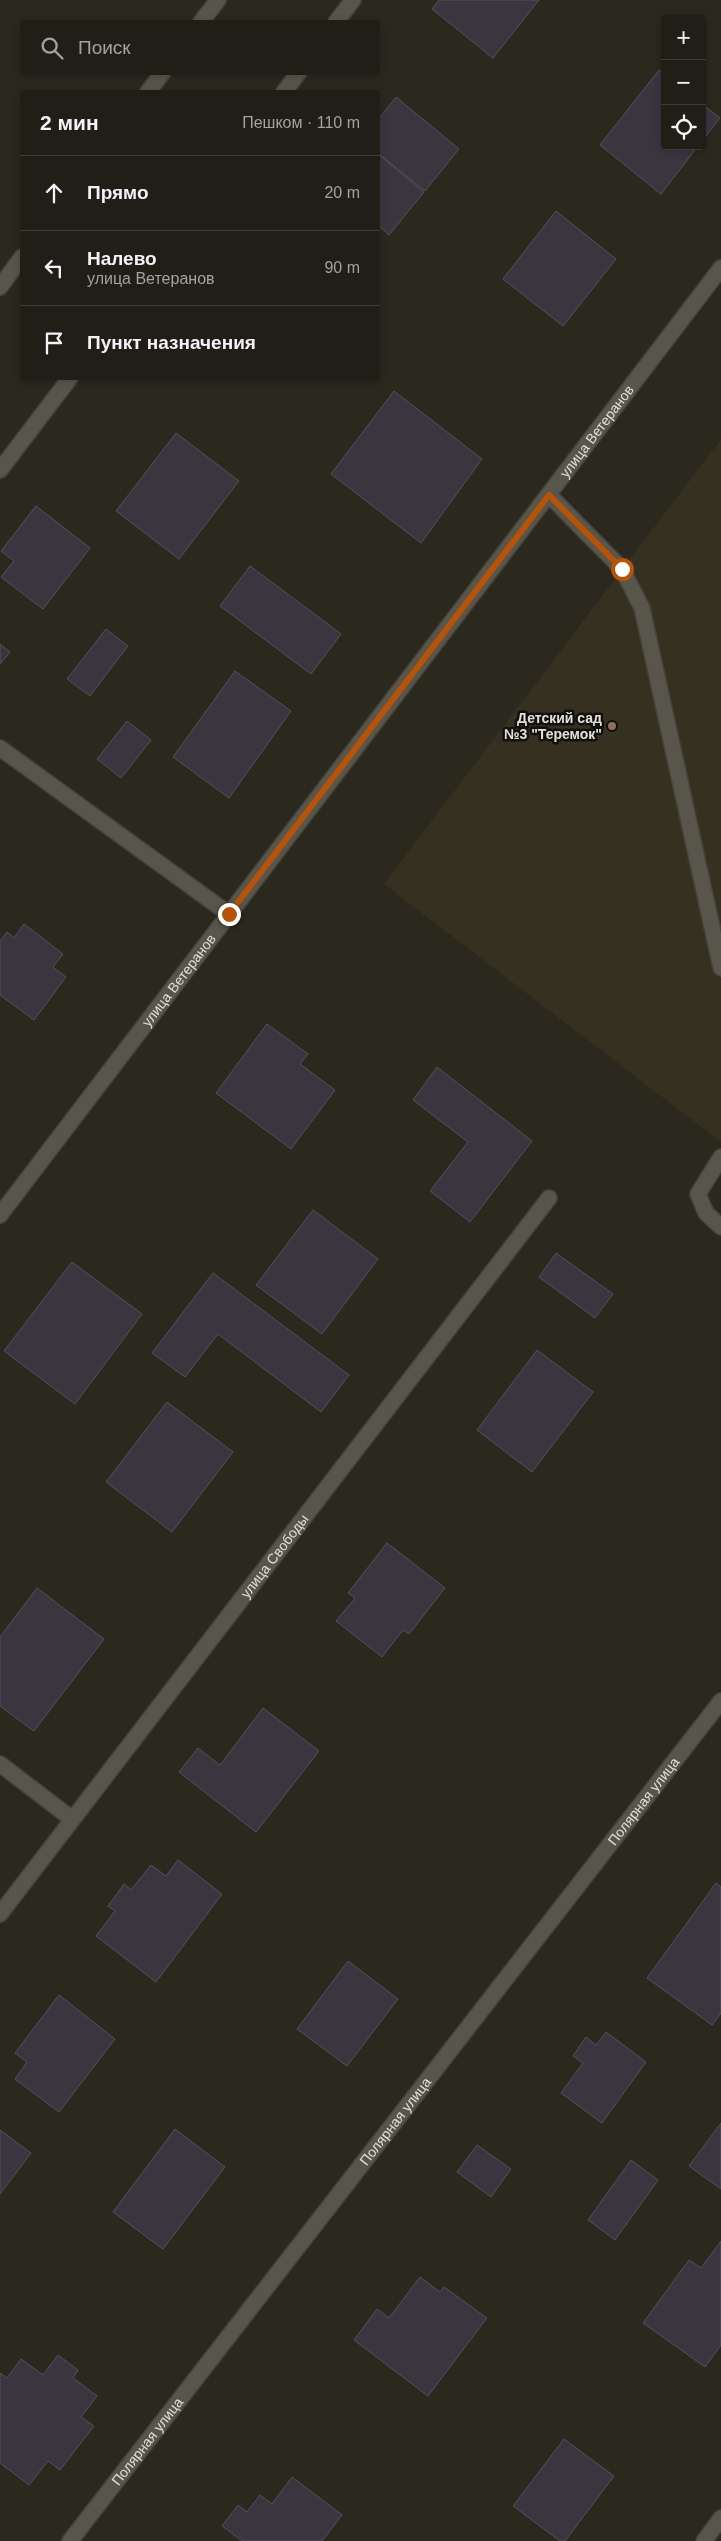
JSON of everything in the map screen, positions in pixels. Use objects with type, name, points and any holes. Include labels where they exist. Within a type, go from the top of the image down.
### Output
[{"type":"street","points":[[203,20],[218,0]]},
{"type":"street","points":[[338,20],[353,0]]},
{"type":"street","points":[[150,90],[161,75]]},
{"type":"street","points":[[286,90],[297,75]]},
{"type":"street","points":[[0,287],[20,260]]},
{"type":"street","name":"улица Ветеранов","points":[[0,1215],[721,268]]},
{"type":"street","points":[[0,470],[68,380]]},
{"type":"street","points":[[549,495],[622,569],[642,608],[721,968]]},
{"type":"street","points":[[0,748],[229,914]]},
{"type":"street","points":[[721,1157],[698,1194],[706,1214],[721,1227]]},
{"type":"street","name":"улица Свободы","points":[[0,1914],[549,1198]]},
{"type":"street","name":"Полярная улица","points":[[70,2541],[721,1702]]},
{"type":"street","points":[[0,1764],[72,1819]]},
{"type":"street","points":[[704,2541],[721,2518]]},
{"type":"shaded area","name":"Детский сад №3 \"Теремок\"","points":[[721,439],[721,1142],[384,884]]},
{"type":"building","points":[[439,0],[539,0],[493,58],[432,9]]},
{"type":"building","points":[[659,70],[661,71],[661,150],[695,150],[661,194],[600,145]]},
{"type":"building","points":[[396,97],[459,149],[425,191],[380,155],[380,117]]},
{"type":"building","points":[[706,107],[720,118],[706,136]]},
{"type":"building","points":[[380,156],[424,192],[389,235],[380,227]]},
{"type":"building","points":[[556,211],[616,259],[563,326],[503,279]]},
{"type":"building","points":[[394,391],[482,459],[421,543],[331,474]]},
{"type":"building","points":[[176,433],[239,481],[179,559],[116,511]]},
{"type":"building","points":[[36,506],[90,548],[43,609],[1,577],[14,561],[1,551]]},
{"type":"building","points":[[250,566],[341,634],[311,674],[220,606]]},
{"type":"building","points":[[106,629],[128,646],[90,696],[67,679]]},
{"type":"building","points":[[0,644],[10,652],[0,664]]},
{"type":"building","points":[[235,671],[291,711],[229,798],[173,757]]},
{"type":"building","points":[[127,721],[151,740],[121,778],[97,759]]},
{"type":"building","points":[[24,924],[63,954],[53,967],[66,977],[34,1020],[0,995],[0,941],[7,932],[14,938]]},
{"type":"building","points":[[267,1024],[308,1054],[300,1064],[335,1090],[291,1149],[216,1093]]},
{"type":"building","points":[[437,1067],[532,1141],[470,1222],[430,1191],[468,1142],[413,1100]]},
{"type":"building","points":[[313,1210],[378,1259],[322,1334],[256,1285]]},
{"type":"building","points":[[556,1253],[613,1294],[595,1318],[539,1277]]},
{"type":"building","points":[[72,1262],[142,1314],[75,1404],[4,1351]]},
{"type":"building","points":[[213,1273],[349,1375],[321,1412],[218,1334],[185,1377],[152,1353]]},
{"type":"building","points":[[537,1350],[593,1392],[532,1472],[477,1430]]},
{"type":"building","points":[[167,1402],[233,1452],[172,1532],[106,1482]]},
{"type":"building","points":[[387,1543],[445,1588],[409,1634],[403,1630],[382,1657],[336,1621],[355,1598],[348,1593]]},
{"type":"building","points":[[37,1588],[104,1639],[34,1731],[0,1706],[0,1637]]},
{"type":"building","points":[[263,1708],[319,1751],[256,1832],[179,1772],[198,1748],[220,1765]]},
{"type":"building","points":[[178,1860],[222,1894],[156,1982],[96,1936],[115,1911],[108,1906],[124,1884],[131,1890],[151,1865],[166,1876]]},
{"type":"building","points":[[716,1883],[721,1887],[721,2013],[712,2025],[647,1978]]},
{"type":"building","points":[[348,1961],[398,1999],[347,2066],[297,2029]]},
{"type":"building","points":[[59,1995],[115,2039],[59,2112],[15,2079],[27,2062],[15,2053]]},
{"type":"building","points":[[606,2032],[646,2062],[602,2123],[561,2093],[583,2063],[573,2056],[586,2037],[596,2045]]},
{"type":"building","points":[[721,2123],[721,2189],[689,2166]]},
{"type":"building","points":[[175,2129],[225,2167],[163,2249],[113,2212]]},
{"type":"building","points":[[0,2130],[31,2153],[0,2194]]},
{"type":"building","points":[[477,2145],[511,2169],[491,2197],[457,2172]]},
{"type":"building","points":[[631,2160],[658,2180],[615,2240],[588,2220]]},
{"type":"building","points":[[721,2241],[721,2345],[705,2367],[643,2323],[689,2260],[701,2268]]},
{"type":"building","points":[[420,2277],[440,2292],[444,2287],[487,2318],[428,2396],[354,2340],[377,2309],[389,2318]]},
{"type":"building","points":[[58,2355],[78,2370],[73,2378],[97,2396],[81,2417],[94,2426],[60,2470],[48,2461],[29,2485],[0,2463],[0,2373],[7,2378],[21,2359],[43,2375]]},
{"type":"building","points":[[564,2439],[614,2476],[565,2541],[560,2541],[513,2506]]},
{"type":"building","points":[[292,2477],[342,2515],[322,2541],[242,2541],[222,2526],[238,2505],[247,2512],[260,2495],[272,2504]]},
{"type":"place","name":"Детский сад №3 \"Теремок\"","points":[[612,726]]},
{"type":"route","points":[[229,914],[549,495],[622,569]]}]
